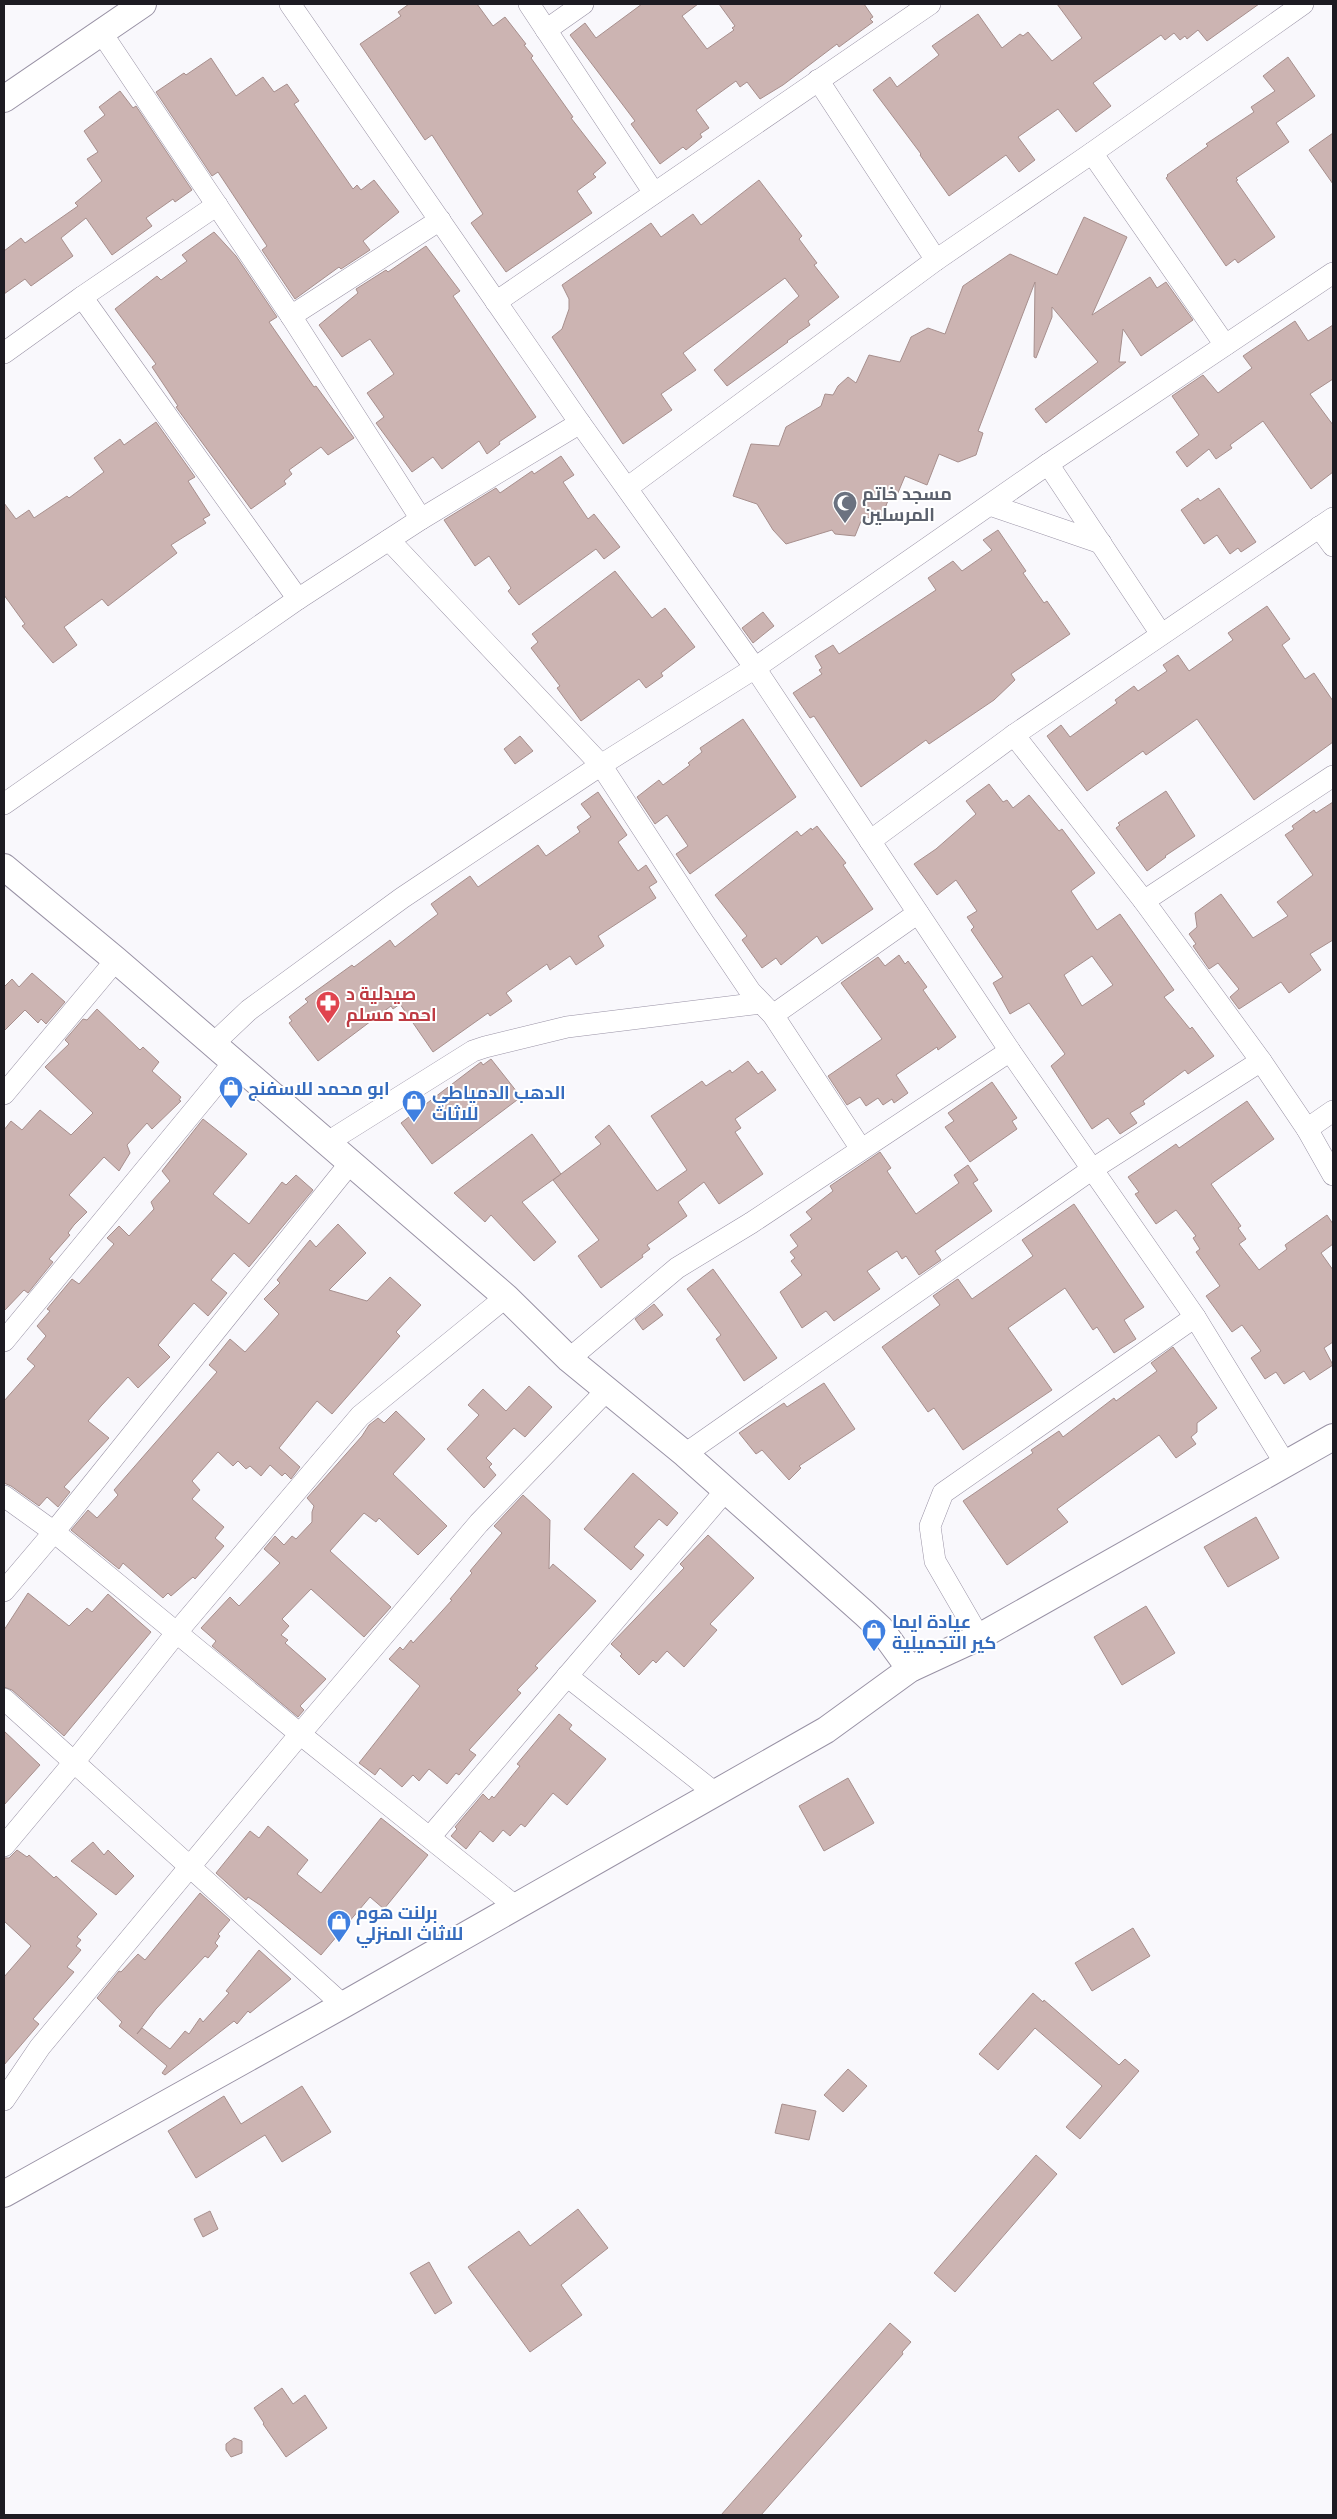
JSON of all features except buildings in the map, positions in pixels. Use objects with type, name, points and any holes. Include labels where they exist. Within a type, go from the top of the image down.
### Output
[{"type":"street","points":[[4,99],[143,4]]},
{"type":"street","points":[[290,4],[580,423],[755,668],[1010,1051],[1195,1317],[1286,1465]]},
{"type":"street","points":[[529,4],[654,194]]},
{"type":"street","points":[[546,30],[583,4]]},
{"type":"street","points":[[496,302],[818,80],[903,11],[930,4]]},
{"type":"street","points":[[627,488],[936,260],[1303,4]]},
{"type":"street","points":[[101,32],[291,316],[421,520]]},
{"type":"street","points":[[818,80],[936,260]]},
{"type":"street","points":[[1092,153],[1225,345]]},
{"type":"street","points":[[4,353],[217,205]]},
{"type":"street","points":[[291,316],[440,220]]},
{"type":"street","points":[[213,1044],[249,1010],[402,898],[601,765],[755,668],[1048,464],[1333,273]]},
{"type":"street","points":[[82,298],[298,599]]},
{"type":"street","points":[[4,804],[298,599],[421,520],[580,423]]},
{"type":"street","points":[[1048,464],[1162,634]]},
{"type":"street","points":[[990,505],[1101,543]]},
{"type":"street","points":[[870,841],[1014,735],[1326,522],[1333,546]]},
{"type":"street","points":[[389,540],[601,765],[704,924],[767,1009],[861,1149]]},
{"type":"street","points":[[1014,735],[1144,901],[1261,1061],[1307,1129],[1333,1175]]},
{"type":"street","points":[[1144,901],[1333,776]]},
{"type":"street","points":[[4,867],[116,960],[506,1297],[568,1359],[685,1454],[726,1490],[866,1614],[881,1629],[910,1669]]},
{"type":"street","points":[[328,1142],[473,1052],[485,1047],[566,1027],[767,1009],[918,913]]},
{"type":"street","points":[[4,1094],[116,960]]},
{"type":"street","points":[[568,1359],[677,1268],[1010,1051]]},
{"type":"street","points":[[685,1454],[1092,1170],[1261,1061]]},
{"type":"street","points":[[4,1341],[234,1062]]},
{"type":"street","points":[[1307,1129],[1333,1112]]},
{"type":"street","points":[[4,1591],[54,1532],[351,1162]]},
{"type":"street","points":[[4,1846],[75,1761],[177,1632],[360,1416],[506,1297]]},
{"type":"street","points":[[979,1637],[935,1561],[930,1526],[943,1493],[1195,1317]]},
{"type":"street","points":[[4,2100],[40,2048],[190,1865],[478,1524],[606,1391]]},
{"type":"street","points":[[4,2194],[343,2005],[826,1730],[910,1669],[979,1637],[1333,1437]]},
{"type":"street","points":[[430,1837],[726,1490]]},
{"type":"street","points":[[4,1496],[54,1532],[300,1734],[515,1906]]},
{"type":"street","points":[[567,1676],[715,1794]]},
{"type":"street","points":[[4,1699],[75,1761],[343,2005]]},
{"type":"place","name":"مسجد خاتم المرسلين","points":[[845,524]]},
{"type":"place","name":"صيدلية د احمد مسلم","points":[[328,1024]]},
{"type":"place","name":"ابو محمد للاسفنج","points":[[231,1109]]},
{"type":"place","name":"الدهب الدمياطي للاثاث","points":[[414,1123]]},
{"type":"place","name":"عيادة ايما كير التجميلية","points":[[874,1652]]},
{"type":"place","name":"برلنت هوم للاثاث المنزلي","points":[[339,1943]]}]
